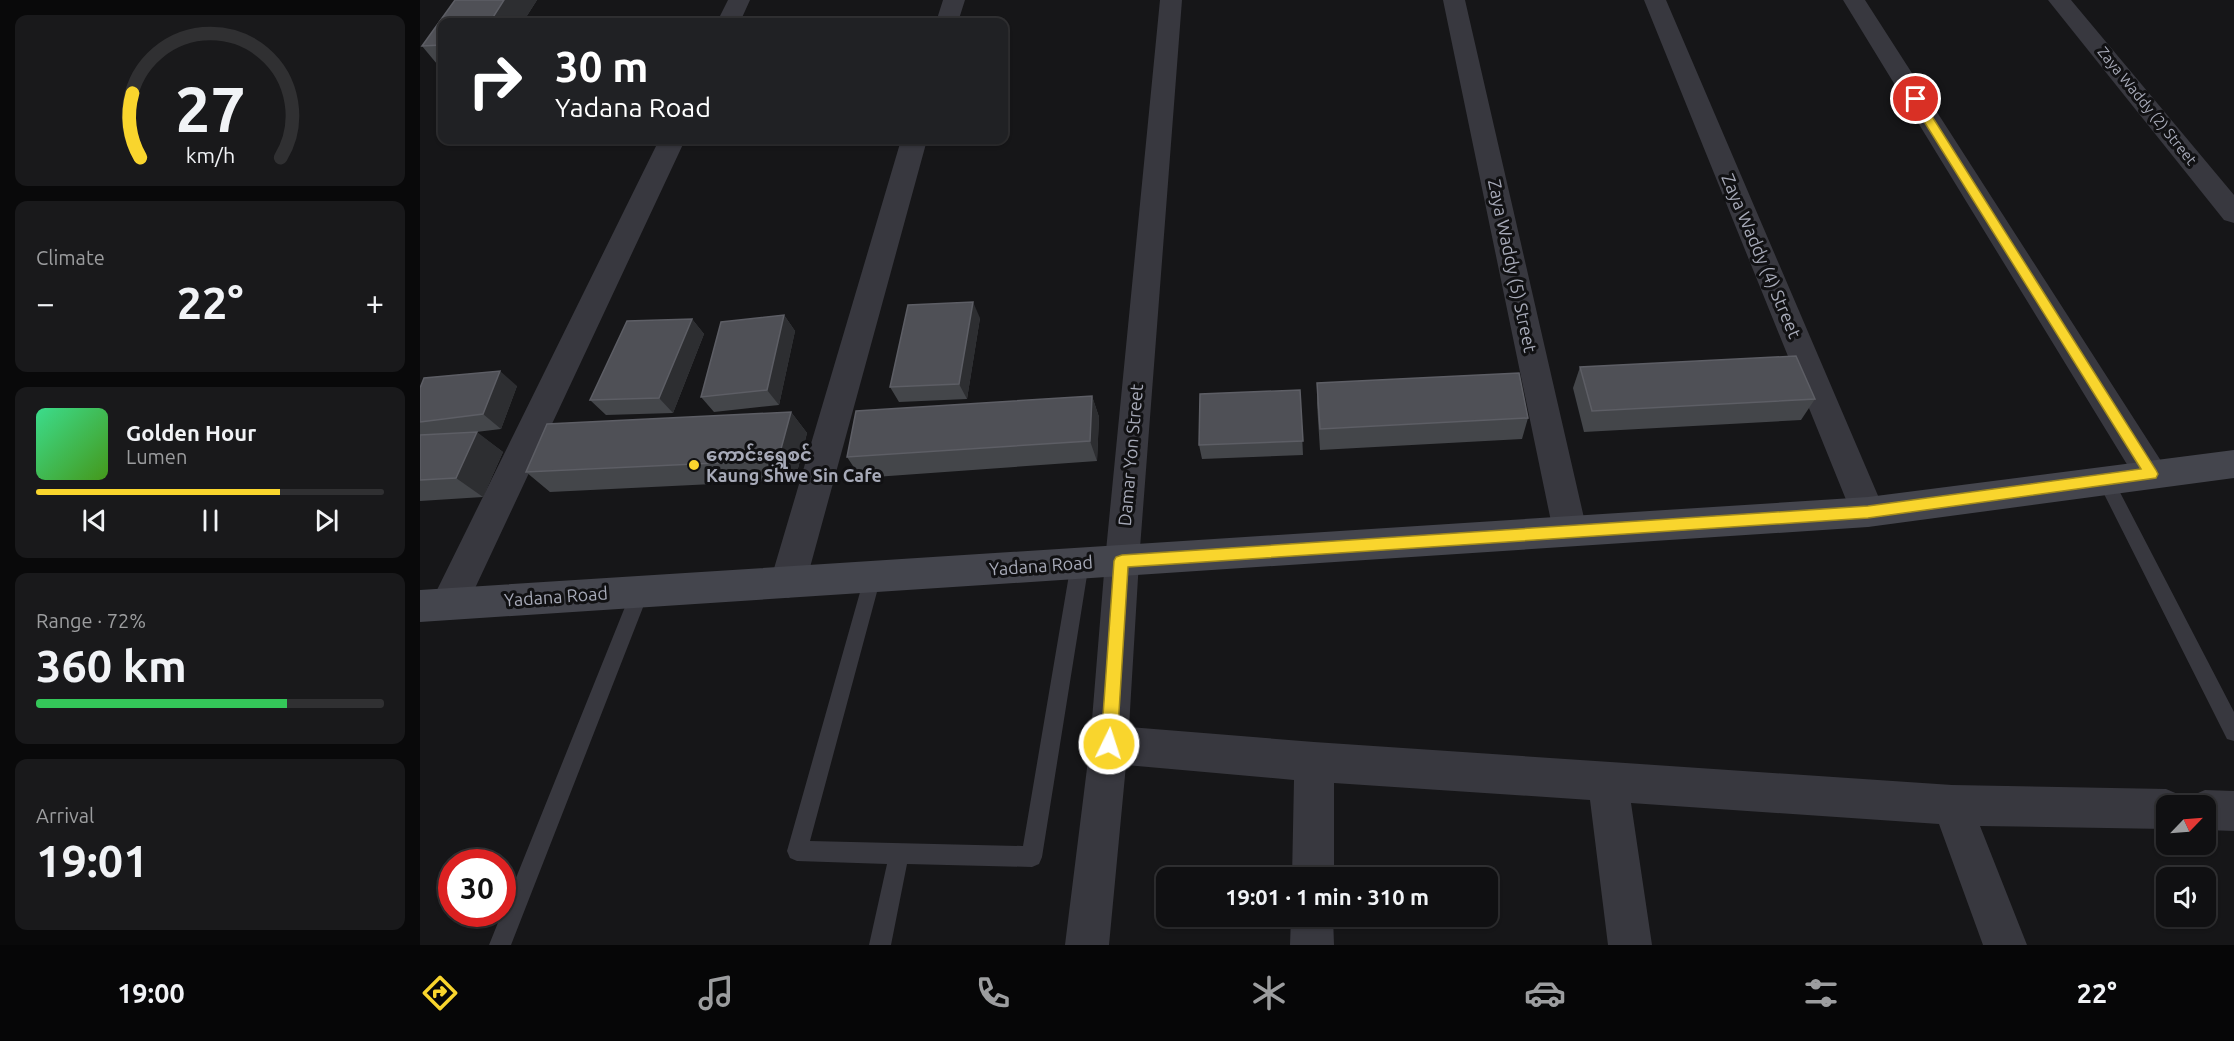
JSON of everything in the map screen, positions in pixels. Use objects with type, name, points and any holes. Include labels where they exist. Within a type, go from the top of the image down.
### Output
[{"type":"main road","name":"Yadana Road","points":[[434,605],[1868,512],[2234,464]]},
{"type":"street","points":[[731,18],[739,0]]},
{"type":"street","points":[[948,18],[954,0]]},
{"type":"street","name":"Damar Yon Street","points":[[1087,945],[1109,744],[1122,561],[1171,0]]},
{"type":"street","name":"Zaya Waddy (5) Street","points":[[1454,0],[1570,531]]},
{"type":"street","name":"Zaya Waddy (4) Street","points":[[1655,0],[1868,512]]},
{"type":"street","points":[[1854,0],[2151,474]]},
{"type":"street","name":"Zaya Waddy (2) Street","points":[[2060,0],[2234,213]]},
{"type":"street","points":[[434,605],[670,144]]},
{"type":"street","points":[[788,582],[913,144]]},
{"type":"street","points":[[1109,744],[1314,762],[1952,805],[2156,809]]},
{"type":"street","points":[[1312,867],[1314,762]]},
{"type":"street","points":[[1608,782],[1630,945]]},
{"type":"street","points":[[1952,805],[2005,945]]},
{"type":"street","points":[[2216,810],[2234,811]]},
{"type":"street","points":[[1312,927],[1312,945]]},
{"type":"lane","points":[[2105,480],[2234,732]]},
{"type":"lane","points":[[872,577],[797,851],[1032,857],[1080,563]]},
{"type":"lane","points":[[500,945],[640,592]]},
{"type":"lane","points":[[880,945],[899,855]]},
{"type":"building","points":[[455,0],[504,0],[493,18],[442,18]]},
{"type":"building","points":[[438,24],[438,45],[422,46]]},
{"type":"building","points":[[973,302],[959,384],[890,387],[908,305]]},
{"type":"building","points":[[784,315],[767,390],[701,397],[721,322]]},
{"type":"building","points":[[692,319],[659,398],[590,400],[627,321]]},
{"type":"building","points":[[1796,356],[1815,399],[1592,411],[1580,367]]},
{"type":"building","points":[[500,371],[483,414],[420,422],[420,388],[424,378]]},
{"type":"building","points":[[1519,373],[1528,418],[1320,429],[1317,383]]},
{"type":"building","points":[[1300,390],[1303,441],[1199,445],[1200,394]]},
{"type":"building","points":[[1092,396],[1090,441],[847,457],[856,411]]},
{"type":"building","points":[[791,412],[778,460],[526,472],[547,424]]},
{"type":"building","points":[[477,432],[456,478],[420,480],[420,435]]},
{"type":"place","name":"ကောင်းရွှေစင် Kaung Shwe Sin Cafe","points":[[694,465]]},
{"type":"route","points":[[1109,744],[1122,561],[1868,512],[2151,474],[1916,99]]}]
